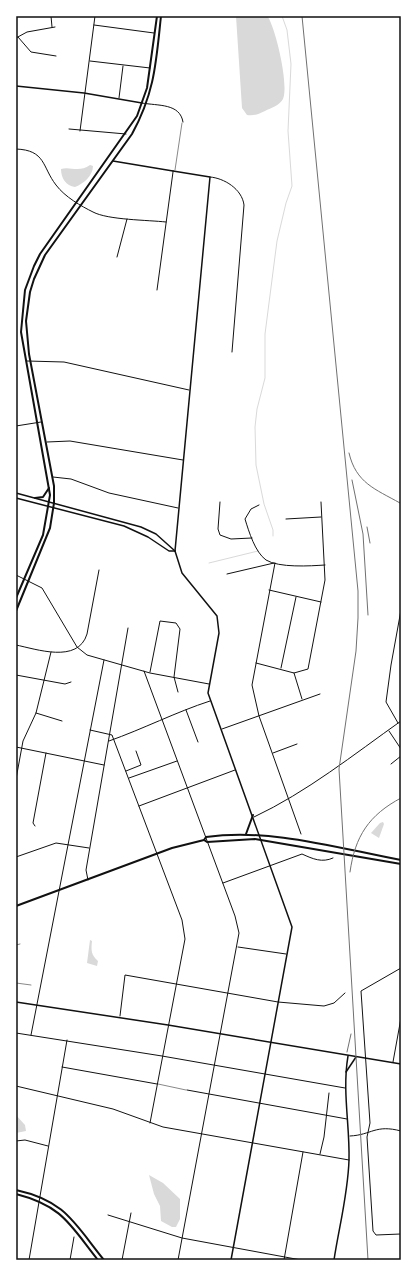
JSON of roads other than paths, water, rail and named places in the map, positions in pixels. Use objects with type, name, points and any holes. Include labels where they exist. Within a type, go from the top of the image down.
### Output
[{"type":"main road","points":[[16,598],[43,536],[49,507],[50,487],[26,361],[22,321],[25,290],[40,254],[126,134],[142,103],[147,88],[157,16]]},
{"type":"main road","points":[[16,611],[47,537],[54,509],[52,477],[30,361],[26,321],[34,279],[45,255],[132,134],[147,104],[156,66],[162,16]]},
{"type":"main road","points":[[35,498],[43,497],[50,487]]},
{"type":"main road","points":[[246,834],[253,816]]},
{"type":"main road","points":[[16,906],[156,854],[204,840],[206,837],[259,834],[401,860]]},
{"type":"main road","points":[[204,840],[207,842],[235,839],[261,840],[401,864]]},
{"type":"main road","points":[[16,1190],[40,1196],[63,1210],[104,1260]]},
{"type":"main road","points":[[16,1194],[39,1201],[51,1207],[65,1218],[98,1260]]},
{"type":"street","points":[[51,16],[52,28]]},
{"type":"street","points":[[80,131],[95,16]]},
{"type":"street","points":[[94,25],[155,33]]},
{"type":"street","points":[[16,38],[27,32],[55,27]]},
{"type":"street","points":[[18,37],[31,52],[56,56]]},
{"type":"street","points":[[89,60],[150,68]]},
{"type":"street","points":[[119,99],[123,65]]},
{"type":"street","points":[[16,86],[84,93],[175,108],[182,115],[182,122]]},
{"type":"street","points":[[69,129],[126,134]]},
{"type":"street","points":[[16,150],[30,152],[40,157],[47,166],[56,185],[77,202],[100,215],[166,222]]},
{"type":"street","points":[[112,161],[223,179],[241,196],[244,205],[232,352]]},
{"type":"street","points":[[157,290],[174,171]]},
{"type":"street","points":[[210,177],[175,551],[180,570],[215,612],[219,623],[209,684],[211,701],[292,927],[231,1260]]},
{"type":"street","points":[[117,257],[127,218]]},
{"type":"street","points":[[26,361],[64,362],[189,390]]},
{"type":"street","points":[[16,426],[42,422]]},
{"type":"street","points":[[46,443],[70,441],[183,460]]},
{"type":"street","points":[[52,477],[71,479],[109,493],[178,508]]},
{"type":"street","points":[[16,493],[141,527],[156,534],[175,551]]},
{"type":"street","points":[[16,498],[131,528],[169,551],[175,551]]},
{"type":"street","points":[[220,502],[218,529],[220,535],[231,539],[252,538]]},
{"type":"street","points":[[255,663],[294,673],[308,669],[326,580],[320,502]]},
{"type":"street","points":[[259,505],[251,509],[245,516],[256,547],[265,559],[275,563],[300,566],[325,565]]},
{"type":"street","points":[[286,519],[322,517]]},
{"type":"street","points":[[227,574],[275,563]]},
{"type":"street","points":[[275,563],[252,685],[259,716],[301,834]]},
{"type":"street","points":[[16,645],[51,652],[65,652],[77,647],[86,637],[99,570]]},
{"type":"street","points":[[16,575],[29,580],[45,591],[77,647],[87,655],[150,673],[209,684]]},
{"type":"street","points":[[269,590],[322,602]]},
{"type":"street","points":[[280,669],[296,596]]},
{"type":"street","points":[[398,723],[386,702],[401,610]]},
{"type":"street","points":[[150,673],[160,621],[176,623],[180,629],[174,677],[178,692]]},
{"type":"street","points":[[88,880],[86,870],[89,848],[110,734],[110,721],[128,628]]},
{"type":"street","points":[[16,779],[22,748],[36,713],[51,652]]},
{"type":"street","points":[[31,1035],[104,660]]},
{"type":"street","points":[[144,671],[238,926],[237,946],[178,1260]]},
{"type":"street","points":[[294,673],[302,700]]},
{"type":"street","points":[[16,675],[65,684],[71,682]]},
{"type":"street","points":[[221,730],[320,694]]},
{"type":"street","points":[[108,741],[114,740],[211,701]]},
{"type":"street","points":[[186,710],[198,742]]},
{"type":"street","points":[[36,713],[62,721]]},
{"type":"street","points":[[253,816],[288,800],[401,721]]},
{"type":"street","points":[[90,730],[110,734],[114,740],[156,854],[176,901],[182,920],[185,939],[150,1123]]},
{"type":"street","points":[[388,730],[401,749]]},
{"type":"street","points":[[272,754],[297,744]]},
{"type":"street","points":[[16,747],[104,765]]},
{"type":"street","points":[[126,771],[141,765],[136,751]]},
{"type":"street","points":[[35,826],[33,823],[46,753]]},
{"type":"street","points":[[391,764],[401,756]]},
{"type":"street","points":[[128,778],[178,761]]},
{"type":"street","points":[[139,806],[236,770]]},
{"type":"street","points":[[16,857],[52,844],[68,844],[89,848]]},
{"type":"street","points":[[223,883],[302,854],[316,860],[328,860],[333,858]]},
{"type":"street","points":[[237,946],[287,954]]},
{"type":"street","points":[[401,968],[361,990],[370,1123],[367,1148],[373,1231],[376,1236],[401,1234]]},
{"type":"street","points":[[120,1017],[125,975],[278,1002],[326,1006],[334,1003],[345,993]]},
{"type":"street","points":[[16,1002],[220,1033],[401,1064]]},
{"type":"street","points":[[393,1063],[401,1018]]},
{"type":"street","points":[[16,1033],[67,1040],[345,1088]]},
{"type":"street","points":[[29,1260],[67,1040]]},
{"type":"street","points":[[334,1260],[346,1190],[349,1160],[349,1136],[345,1088],[345,1074],[348,1056]]},
{"type":"street","points":[[345,1074],[356,1057]]},
{"type":"street","points":[[62,1067],[158,1084]]},
{"type":"street","points":[[16,1086],[113,1109],[150,1123],[201,1134],[349,1160]]},
{"type":"street","points":[[187,1090],[348,1119]]},
{"type":"street","points":[[320,1155],[330,1093]]},
{"type":"street","points":[[349,1136],[362,1135],[381,1128],[401,1131]]},
{"type":"street","points":[[16,1141],[25,1140],[48,1146]]},
{"type":"street","points":[[284,1260],[303,1152]]},
{"type":"street","points":[[122,1260],[131,1213]]},
{"type":"street","points":[[108,1215],[182,1238],[301,1260]]},
{"type":"street","points":[[70,1260],[74,1237]]},
{"type":"lane","points":[[174,171],[182,122]]},
{"type":"lane","points":[[16,945],[20,944]]},
{"type":"lane","points":[[16,983],[31,985]]},
{"type":"lane","points":[[158,1084],[187,1090]]},
{"type":"waterway","points":[[273,536],[273,530],[264,504],[256,465],[255,427],[257,409],[265,378],[265,334],[277,241],[286,203],[292,186],[288,131],[291,64],[287,30],[282,16]]},
{"type":"waterway","points":[[209,563],[258,551]]},
{"type":"railway","points":[[302,16],[358,591],[356,651],[339,769],[368,1260]]},
{"type":"railway","points":[[349,453],[356,472],[368,484],[400,503]]},
{"type":"railway","points":[[352,480],[363,534],[368,615]]},
{"type":"railway","points":[[367,527],[370,543]]},
{"type":"railway","points":[[350,872],[352,859],[365,828],[380,812],[401,798]]},
{"type":"railway","points":[[347,1052],[351,1034]]}]
